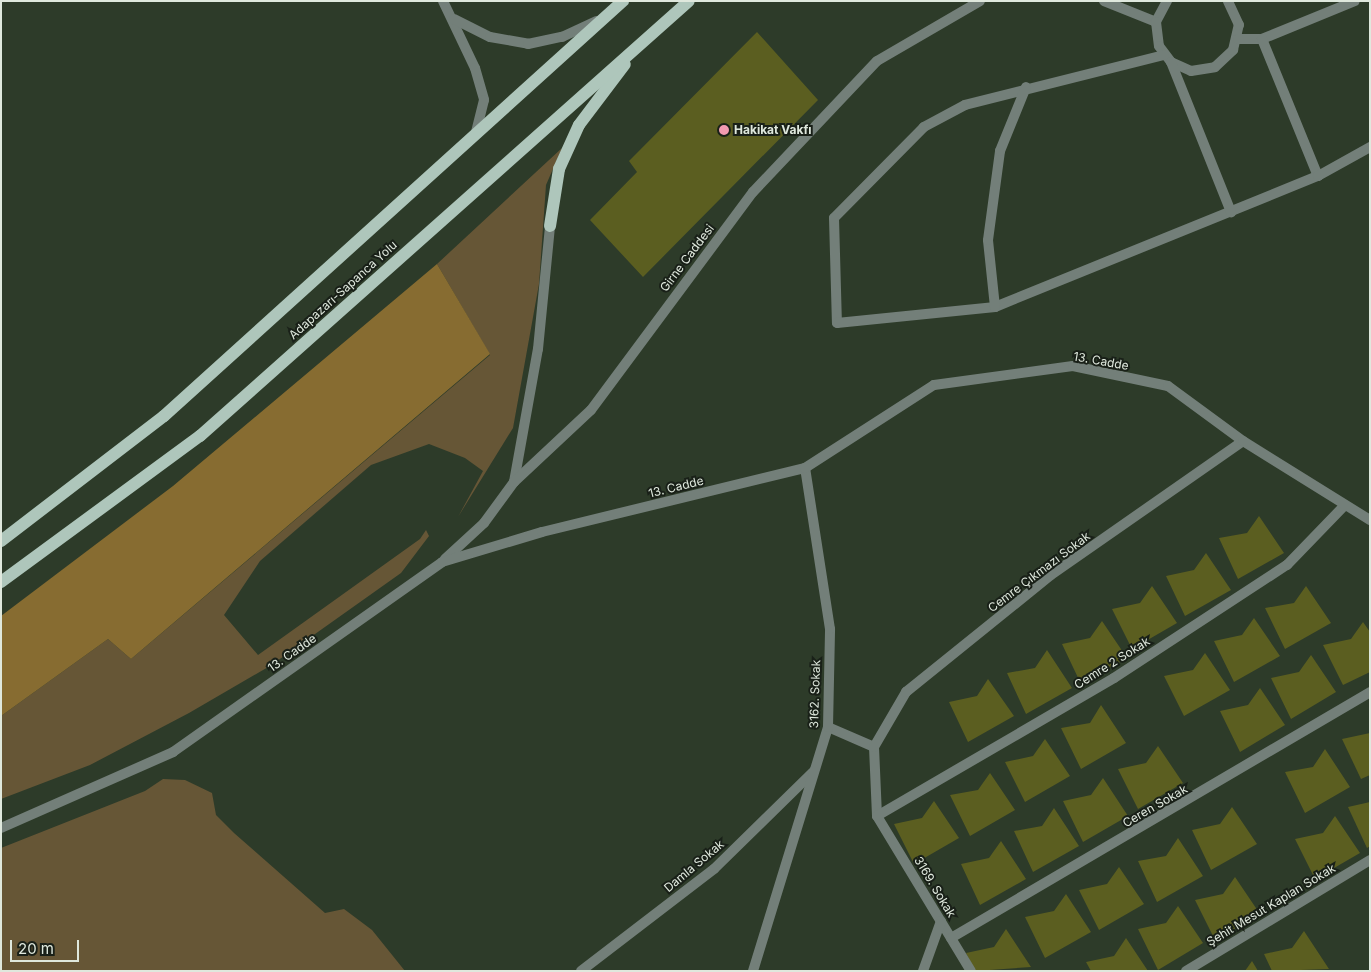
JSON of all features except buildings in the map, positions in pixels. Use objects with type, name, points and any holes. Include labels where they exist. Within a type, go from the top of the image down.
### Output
[{"type":"main road","points":[[1,540],[164,416],[623,1]]},
{"type":"main road","name":"Adapazarı-Sapanca Yolu","points":[[1,582],[200,436],[689,1]]},
{"type":"main road","points":[[550,226],[559,169],[579,126],[642,41]]},
{"type":"street","points":[[443,1],[454,19],[484,100],[474,136]]},
{"type":"street","name":"Girne Caddesi","points":[[442,562],[484,523],[514,482],[591,410],[753,192],[877,61],[980,1]]},
{"type":"street","points":[[1104,1],[1156,22]]},
{"type":"street","points":[[1167,1],[1156,22],[1167,58],[1231,212]]},
{"type":"street","points":[[1228,1],[1236,12],[1238,39],[1230,55],[1215,67],[1191,71],[1167,58],[1026,87],[965,105],[924,127],[840,206],[832,232],[838,323],[995,306],[1318,176],[1370,148]]},
{"type":"street","points":[[1238,39],[1262,39],[1355,1]]},
{"type":"street","points":[[454,19],[490,36],[528,44],[562,37],[605,18]]},
{"type":"street","points":[[1262,39],[1318,176]]},
{"type":"street","points":[[995,306],[988,240],[990,220],[1000,151],[1026,87]]},
{"type":"street","points":[[514,482],[538,349],[550,226]]},
{"type":"street","name":"13. Cadde","points":[[1,828],[173,752],[442,562],[542,532],[805,468],[934,386],[1073,366],[1168,386],[1244,441],[1343,507],[1370,520]]},
{"type":"street","name":"Cemre Çıkmazı Sokak","points":[[874,747],[906,692],[1051,575],[1244,441]]},
{"type":"street","name":"3162. Sokak","points":[[753,971],[828,727],[830,629],[805,468]]},
{"type":"street","name":"Cemre 2 Sokak","points":[[877,816],[1114,678],[1288,564],[1343,507]]},
{"type":"street","name":"Ceren Sokak","points":[[951,938],[1370,692]]},
{"type":"street","points":[[828,727],[874,747],[877,816]]},
{"type":"street","name":"Damla Sokak","points":[[581,971],[714,869],[815,771]]},
{"type":"street","name":"3169. Sokak","points":[[877,816],[971,971]]},
{"type":"street","name":"Şehit Mesut Kaplan Sokak","points":[[1186,971],[1370,860]]},
{"type":"street","points":[[922,971],[941,921]]},
{"type":"shaded area","points":[[562,148],[546,185],[539,284],[513,428],[458,517],[483,471],[465,458],[429,444],[371,465],[260,561],[224,615],[258,655],[420,539],[426,530],[429,536],[401,573],[270,666],[189,713],[90,765],[1,799],[1,716],[108,639],[131,659],[490,355],[437,264]]},
{"type":"shaded area","points":[[437,264],[490,354],[131,659],[108,639],[1,716],[1,616],[173,486]]},
{"type":"shaded area","points":[[163,779],[185,780],[212,793],[216,815],[234,833],[325,913],[344,909],[372,930],[405,971],[1,971],[1,848],[145,791]]},
{"type":"place","name":"Hakikat Vakfı","points":[[724,130]]}]
